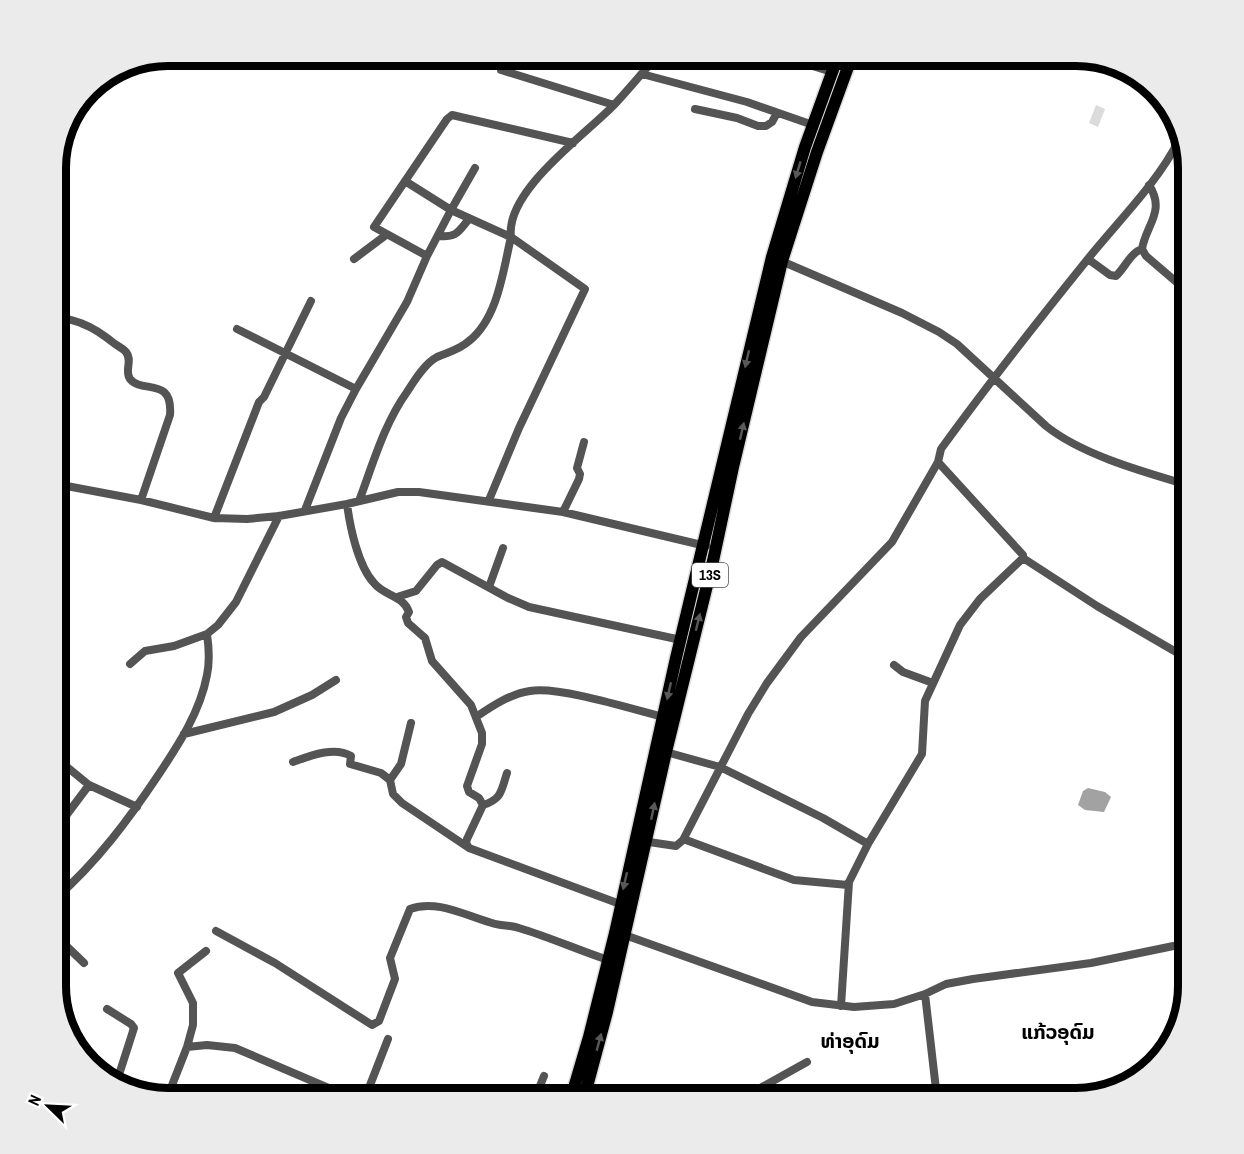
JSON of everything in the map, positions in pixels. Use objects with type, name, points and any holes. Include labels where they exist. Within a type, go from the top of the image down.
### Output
[{"type":"highway","name":"13S","points":[[811,150],[813,125],[834,66]]},
{"type":"highway","name":"13S","points":[[587,1088],[607,1011],[619,934],[641,840],[663,717],[681,640],[733,467],[777,259],[811,150],[848,66]]},
{"type":"highway","name":"13S","points":[[574,1088],[608,960],[619,934],[620,904],[666,752],[710,547]]},
{"type":"street","points":[[359,501],[391,418],[406,393],[435,358],[454,352],[469,342],[482,328],[499,288],[513,219],[532,185],[546,168],[614,105],[649,66]]},
{"type":"street","points":[[812,66],[832,72]]},
{"type":"street","points":[[501,70],[614,105]]},
{"type":"street","points":[[642,74],[747,102],[813,125]]},
{"type":"street","points":[[695,109],[737,118],[758,126],[766,126],[772,122],[777,113]]},
{"type":"street","points":[[427,256],[374,227],[449,116],[573,143]]},
{"type":"street","points":[[641,840],[676,846],[682,840],[747,714],[780,664],[812,625],[892,542],[938,462],[941,449],[993,378],[1149,185],[1175,145]]},
{"type":"street","points":[[304,510],[341,418],[407,302],[427,256],[475,168]]},
{"type":"street","points":[[405,181],[451,210],[511,237],[585,289],[519,428],[489,500]]},
{"type":"street","points":[[1088,259],[1114,277],[1125,267],[1134,253],[1142,249],[1155,213],[1155,194],[1149,185]]},
{"type":"street","points":[[438,236],[449,237],[458,233],[469,219]]},
{"type":"street","points":[[354,259],[386,235]]},
{"type":"street","points":[[1142,249],[1146,256],[1178,283]]},
{"type":"street","points":[[777,259],[902,313],[939,332],[957,344],[1060,437],[1142,471],[1178,482]]},
{"type":"street","points":[[214,518],[259,402],[264,397],[287,353],[311,301]]},
{"type":"street","points":[[66,318],[84,324],[126,352],[129,358],[130,379],[153,387],[168,397],[171,404],[170,415],[141,500]]},
{"type":"street","points":[[237,329],[356,389]]},
{"type":"street","points":[[563,512],[579,479],[580,474],[577,468],[584,442]]},
{"type":"street","points":[[938,462],[1023,555],[1023,558],[1097,606],[1178,653]]},
{"type":"street","points":[[66,486],[141,500],[214,518],[247,519],[347,504],[398,492],[419,492],[563,512],[710,547]]},
{"type":"street","points":[[347,504],[350,528],[360,558],[373,583],[383,591],[397,597],[407,606],[408,623],[425,638],[432,661],[471,705],[482,733],[482,744],[467,786],[469,792],[479,798],[483,806]]},
{"type":"street","points":[[130,664],[145,651],[174,646],[207,634],[218,625],[236,602],[279,516]]},
{"type":"street","points":[[489,587],[503,548]]},
{"type":"street","points":[[841,1006],[848,885],[868,844],[922,754],[925,701],[960,625],[1023,558]]},
{"type":"street","points":[[397,597],[416,591],[442,562],[529,607],[681,640]]},
{"type":"street","points":[[66,888],[105,849],[137,807],[192,720],[207,677],[210,656],[207,634]]},
{"type":"street","points":[[894,665],[903,672],[933,683]]},
{"type":"street","points":[[184,734],[274,712],[336,681]]},
{"type":"street","points":[[476,717],[496,704],[531,690],[569,694],[663,717]]},
{"type":"street","points":[[390,780],[400,764],[411,723]]},
{"type":"street","points":[[293,762],[309,756],[337,751],[351,756],[350,764],[381,773],[390,780],[393,794],[402,803],[469,848],[620,904]]},
{"type":"street","points":[[666,752],[720,767],[823,818],[868,844]]},
{"type":"street","points":[[66,766],[89,785],[137,807]]},
{"type":"street","points":[[469,848],[466,843],[467,839],[483,806],[499,798],[507,773]]},
{"type":"street","points":[[66,816],[89,785]]},
{"type":"street","points":[[682,840],[794,880],[848,885]]},
{"type":"street","points":[[216,931],[275,963],[372,1025],[379,1021],[394,979],[390,958],[410,909],[421,905],[466,914],[494,924],[518,927],[608,960]]},
{"type":"street","points":[[619,934],[802,999],[841,1006],[894,1004],[946,984],[1091,963],[1178,945]]},
{"type":"street","points":[[66,946],[84,963]]},
{"type":"street","points":[[171,1088],[193,1025],[193,1003],[178,973],[206,951]]},
{"type":"street","points":[[925,994],[936,1088]]},
{"type":"street","points":[[107,1009],[134,1028],[119,1075]]},
{"type":"street","points":[[369,1088],[388,1039]]},
{"type":"street","points":[[187,1047],[207,1045],[235,1048],[323,1088]]},
{"type":"street","points":[[761,1088],[807,1062]]},
{"type":"street","points":[[539,1088],[544,1076]]},
{"type":"shaded area","points":[[1096,105],[1105,109],[1098,127],[1089,123]]},
{"type":"shaded area","points":[[1088,788],[1105,792],[1111,797],[1104,812],[1085,810],[1078,805],[1083,791]]},
{"type":"waterway","points":[[402,66],[412,67]]},
{"type":"district","name":"ແກ້ວອຸດົມ","points":[[1058,1032]]},
{"type":"district","name":"ທ່າອຸດົມ","points":[[850,1041]]}]
